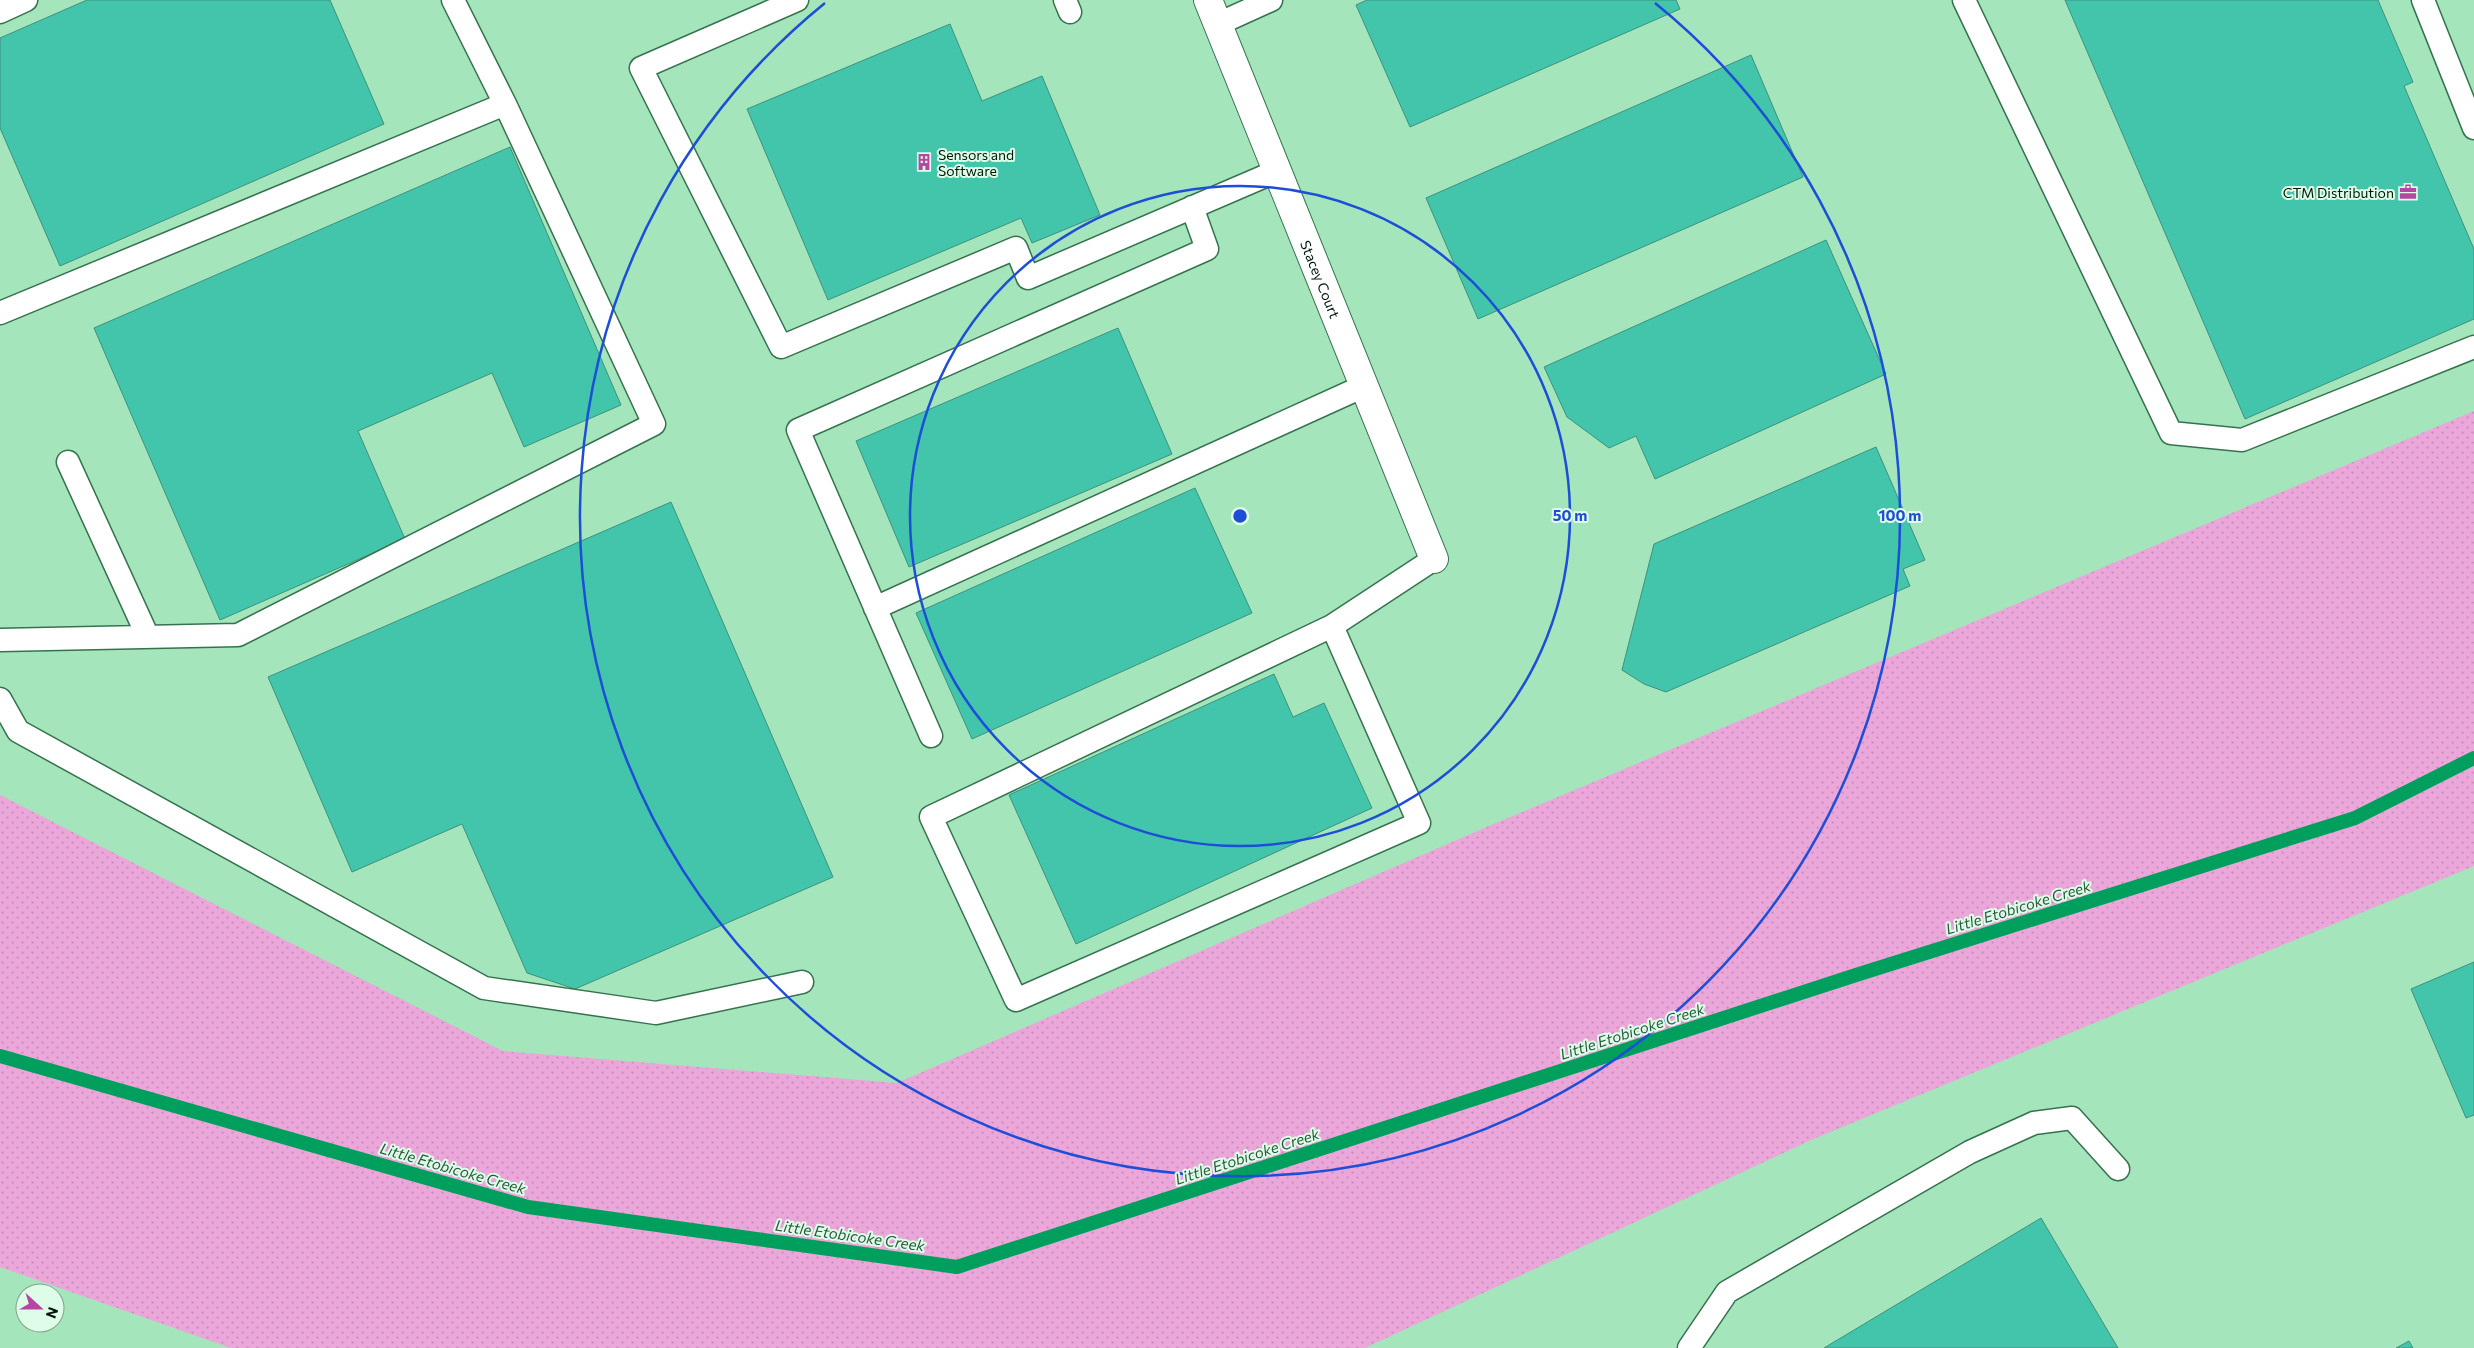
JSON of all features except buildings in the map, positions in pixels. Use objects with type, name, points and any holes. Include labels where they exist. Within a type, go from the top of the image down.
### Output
[{"type":"street","name":"Stacey Court","points":[[1213,12],[1434,559]]},
{"type":"lane","points":[[0,12],[26,0]]},
{"type":"lane","points":[[0,640],[238,635],[654,424],[505,104],[453,0]]},
{"type":"lane","points":[[798,0],[640,68],[781,347],[1016,248],[1028,278],[1277,171]]},
{"type":"lane","points":[[1213,12],[1271,0]]},
{"type":"lane","points":[[1964,0],[2171,433],[2242,440],[2474,347]]},
{"type":"lane","points":[[2423,0],[2474,128]]},
{"type":"lane","points":[[0,313],[505,104]]},
{"type":"lane","points":[[931,736],[798,430],[1207,249],[1192,207]]},
{"type":"lane","points":[[875,608],[1364,386]]},
{"type":"lane","points":[[68,462],[148,637]]},
{"type":"lane","points":[[1332,626],[1419,822],[1016,1000],[931,817],[1332,626],[1434,559]]},
{"type":"lane","points":[[0,699],[18,731],[484,988],[656,1013],[802,982]]},
{"type":"lane","points":[[1689,1348],[1726,1292],[1970,1152],[2034,1123],[2072,1118],[2118,1168]]},
{"type":"shaded area","points":[[2474,411],[2474,866],[1811,1140],[1365,1348],[231,1348],[65,1290],[65,1283],[46,1283],[0,1267],[0,795],[503,1051],[897,1083],[1489,826]]},
{"type":"waterway","name":"Little Etobicoke Creek","points":[[0,1056],[528,1207],[957,1267],[1856,975],[2355,818],[2474,758]]},
{"type":"place","name":"Sensors and Software","points":[[924,162]]},
{"type":"place","name":"CTM Distribution","points":[[2408,192]]}]
